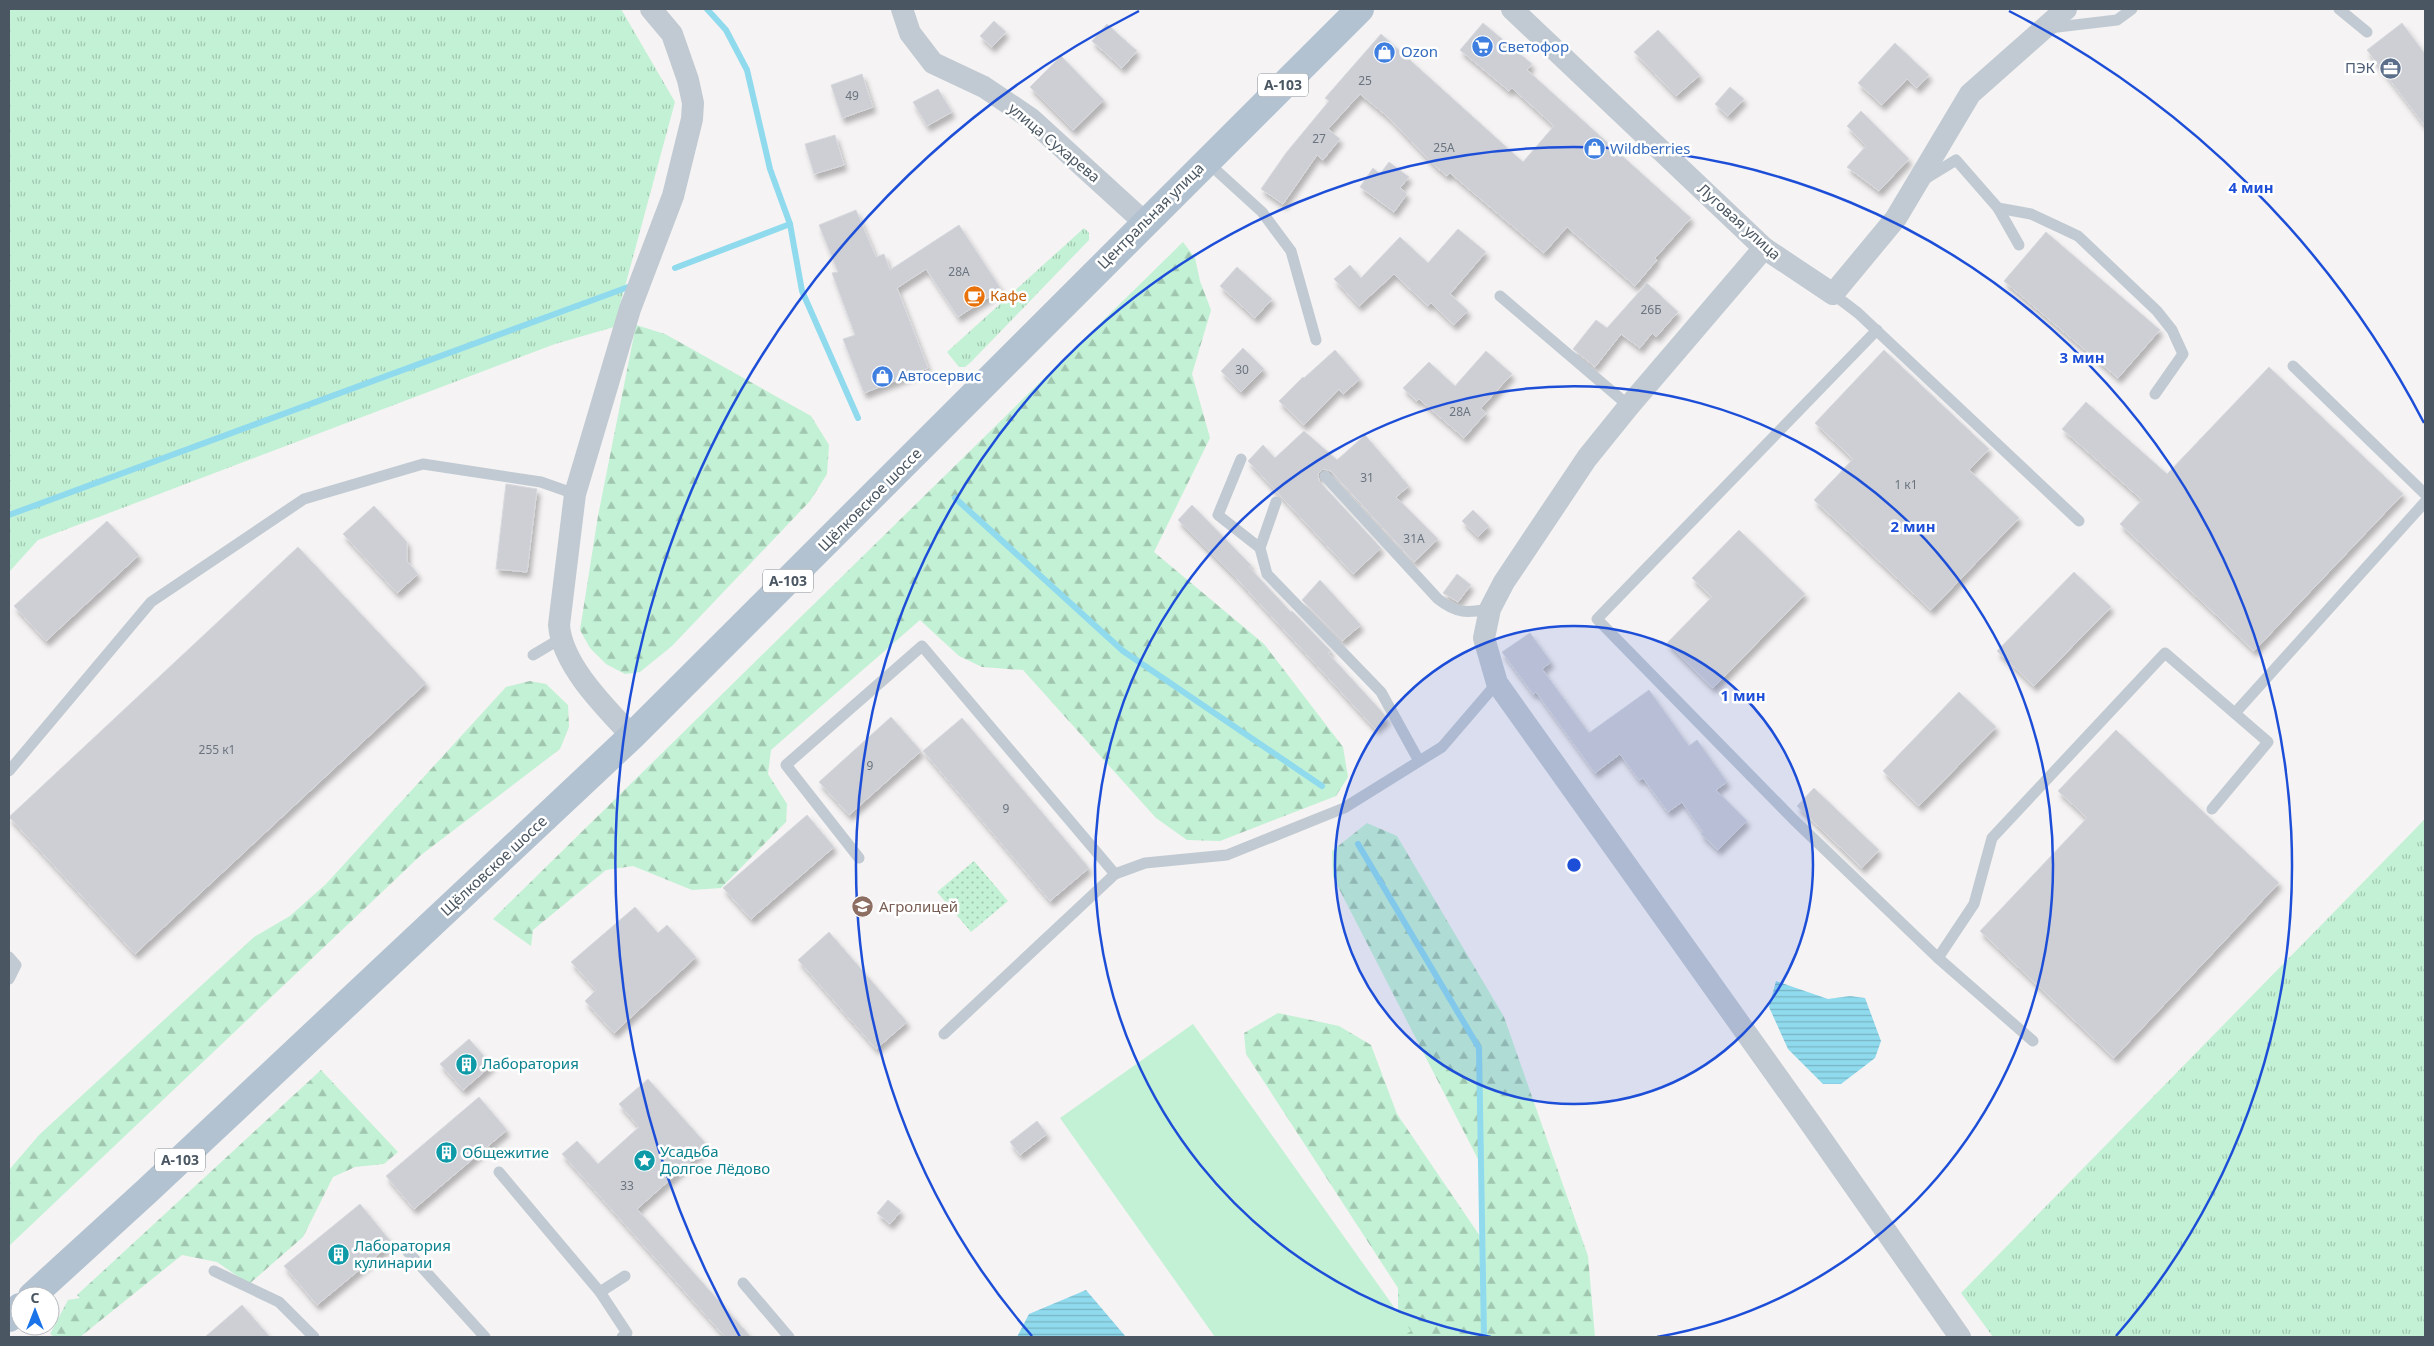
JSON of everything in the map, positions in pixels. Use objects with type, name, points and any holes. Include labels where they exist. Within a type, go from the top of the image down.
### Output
[{"type":"main road","name":"Центральная улица","points":[[945,425],[1144,222],[1360,9]]},
{"type":"main road","name":"Щёлковское шоссе","points":[[43,1286],[147,1191],[632,736],[945,425]]},
{"type":"street","points":[[632,736],[607,710],[570,660],[560,639],[560,600],[575,494],[630,310],[673,196],[692,119],[692,103],[688,80],[672,34],[651,9]]},
{"type":"street","name":"улица Сухарева","points":[[902,9],[910,33],[933,63],[984,87],[1030,118],[1144,222]]},
{"type":"street","name":"Луговая улица","points":[[1512,9],[1764,248],[1833,294]]},
{"type":"street","points":[[1833,294],[1896,218],[1970,94],[2053,15]]},
{"type":"street","points":[[1764,248],[1628,406],[1587,458],[1504,582],[1490,609],[1484,638],[1497,683],[1812,1124],[1960,1337]]},
{"type":"lane","points":[[2053,15],[2117,20],[2132,9]]},
{"type":"lane","points":[[2339,9],[2368,32]]},
{"type":"lane","points":[[1914,185],[1956,160],[1998,208],[2019,246]]},
{"type":"lane","points":[[1206,161],[1262,212],[1291,251],[1316,340]]},
{"type":"lane","points":[[1998,208],[2031,214],[2078,236],[2157,311],[2172,330],[2183,354],[2155,394]]},
{"type":"lane","points":[[1833,294],[1877,330],[2079,521]]},
{"type":"lane","points":[[1500,296],[1628,406]]},
{"type":"lane","points":[[1877,330],[1597,619],[1793,819],[1938,958],[2033,1041]]},
{"type":"lane","points":[[2293,366],[2425,494]]},
{"type":"lane","points":[[1241,459],[1218,515],[1260,548]]},
{"type":"lane","points":[[9,771],[151,602],[304,499],[423,464],[541,482],[575,494]]},
{"type":"lane","points":[[1325,476],[1438,599],[1452,610],[1470,613],[1490,609]]},
{"type":"lane","points":[[1276,502],[1260,548],[1267,574],[1380,692],[1419,761]]},
{"type":"lane","points":[[2235,713],[2425,502]]},
{"type":"lane","points":[[533,655],[560,639]]},
{"type":"lane","points":[[859,858],[786,765],[922,646],[1115,874]]},
{"type":"lane","points":[[1938,958],[1974,904],[1992,838],[2165,653],[2268,742],[2212,809]]},
{"type":"lane","points":[[944,1034],[1115,874],[1145,863],[1227,855],[1344,808],[1442,747],[1497,683]]},
{"type":"lane","points":[[9,957],[16,965],[9,979]]},
{"type":"lane","points":[[498,1172],[600,1292],[627,1333],[622,1337]]},
{"type":"lane","points":[[408,1252],[485,1337]]},
{"type":"lane","points":[[214,1270],[279,1302],[314,1337]]},
{"type":"lane","points":[[600,1292],[625,1276]]},
{"type":"lane","points":[[743,1282],[789,1337]]},
{"type":"green space","points":[[9,9],[621,9],[675,102],[614,327],[555,344],[38,540],[9,572]]},
{"type":"green space","points":[[1084,228],[1089,233],[1089,240],[970,363],[965,367],[959,367],[947,352]]},
{"type":"green space","points":[[1183,242],[1195,258],[1200,281],[1211,310],[1192,374],[1210,438],[1154,552],[1264,644],[1343,747],[1348,777],[1336,796],[1220,841],[1187,840],[1156,818],[1023,670],[982,667],[959,656],[920,620],[771,750],[768,774],[787,804],[786,822],[721,888],[692,890],[633,866],[606,870],[533,930],[531,946],[493,919]]},
{"type":"green space","points":[[636,325],[665,334],[811,416],[829,445],[827,474],[810,501],[672,646],[640,672],[625,674],[606,664],[590,648],[580,630],[598,516]]},
{"type":"green space","points":[[530,681],[546,684],[568,705],[569,727],[560,749],[421,855],[9,1246],[9,1170],[39,1135],[254,937],[290,916],[326,884],[506,687]]},
{"type":"green space","points":[[2425,819],[2425,1337],[1993,1337],[1961,1293]]},
{"type":"green space","points":[[1367,823],[1397,836],[1504,1017],[1588,1256],[1595,1337],[1398,1337],[1398,1288],[1246,1054],[1244,1033],[1278,1013],[1339,1026],[1371,1045],[1397,1114],[1482,1239],[1479,1161],[1333,877],[1332,851]]},
{"type":"green space","points":[[974,861],[1008,901],[971,932],[937,892]]},
{"type":"green space","points":[[1193,1024],[1411,1331],[1402,1337],[1215,1337],[1060,1118]]},
{"type":"green space","points":[[321,1070],[398,1152],[384,1164],[355,1167],[333,1177],[303,1237],[249,1284],[217,1262],[182,1255],[80,1337],[55,1337],[53,1336],[60,1336],[60,1315],[68,1300],[80,1298],[77,1295]]},
{"type":"water","points":[[1776,981],[1828,999],[1850,996],[1865,998],[1881,1041],[1875,1058],[1841,1084],[1823,1084],[1788,1049],[1769,1007]]},
{"type":"water","points":[[1086,1290],[1126,1337],[1017,1337],[1029,1314]]},
{"type":"building","points":[[994,21],[1006,32],[992,47],[980,36]]},
{"type":"building","points":[[1483,23],[1532,64],[1527,70],[1691,218],[1655,258],[1657,260],[1635,286],[1567,227],[1544,253],[1450,173],[1447,176],[1434,165],[1389,118],[1360,94],[1328,129],[1340,139],[1323,160],[1317,155],[1283,204],[1261,189],[1286,153],[1329,101],[1325,98],[1381,34],[1523,162],[1554,126],[1512,88],[1509,91],[1460,50]]},
{"type":"building","points":[[2402,23],[2425,54],[2425,126],[2367,50]]},
{"type":"building","points":[[1107,24],[1137,51],[1122,68],[1092,41]]},
{"type":"building","points":[[1658,30],[1700,75],[1676,96],[1634,52]]},
{"type":"building","points":[[1895,43],[1929,75],[1917,88],[1907,79],[1882,105],[1858,83]]},
{"type":"building","points":[[1061,56],[1104,100],[1073,130],[1030,87]]},
{"type":"building","points":[[862,74],[873,107],[842,118],[831,85]]},
{"type":"building","points":[[1730,87],[1744,99],[1728,116],[1715,104]]},
{"type":"building","points":[[938,89],[952,112],[927,126],[913,102]]},
{"type":"building","points":[[1861,111],[1909,159],[1879,191],[1847,167],[1866,146],[1847,126]]},
{"type":"building","points":[[835,135],[844,165],[814,174],[805,144]]},
{"type":"building","points":[[1389,162],[1409,177],[1400,188],[1407,194],[1394,212],[1360,187],[1373,168],[1380,174]]},
{"type":"building","points":[[856,210],[876,257],[884,254],[890,270],[959,225],[1001,289],[958,317],[926,269],[897,288],[928,368],[864,393],[843,339],[855,335],[832,273],[838,272],[819,225]]},
{"type":"building","points":[[1458,229],[1486,252],[1450,294],[1468,311],[1454,325],[1431,303],[1428,306],[1394,274],[1359,306],[1334,279],[1350,265],[1361,278],[1400,237],[1428,263]]},
{"type":"building","points":[[2046,232],[2160,330],[2118,378],[2004,281]]},
{"type":"building","points":[[1237,267],[1272,299],[1255,318],[1220,286]]},
{"type":"building","points":[[1647,283],[1678,312],[1656,337],[1652,333],[1640,348],[1621,334],[1595,367],[1573,349],[1596,320],[1607,328]]},
{"type":"building","points":[[1243,348],[1264,369],[1241,392],[1221,371]]},
{"type":"building","points":[[1335,350],[1360,379],[1343,394],[1339,389],[1304,425],[1279,401],[1303,377]]},
{"type":"building","points":[[1884,350],[1989,449],[1969,470],[2019,518],[1931,610],[1814,500],[1853,459],[1815,423]]},
{"type":"building","points":[[1486,351],[1512,374],[1481,408],[1486,413],[1464,438],[1419,399],[1417,401],[1403,388],[1429,362],[1455,386]]},
{"type":"building","points":[[2269,367],[2403,494],[2254,651],[2120,524],[2142,500],[2062,429],[2086,402],[2167,474]]},
{"type":"building","points":[[1304,431],[1337,460],[1365,435],[1409,486],[1396,497],[1438,539],[1414,562],[1331,471],[1323,469],[1318,474],[1319,481],[1381,548],[1353,574],[1248,461],[1263,445],[1275,458]]},
{"type":"building","points":[[506,484],[537,489],[527,572],[496,569]]},
{"type":"building","points":[[1192,505],[1251,565],[1249,567],[1291,612],[1331,651],[1328,653],[1387,719],[1375,729],[1237,579],[1178,520]]},
{"type":"building","points":[[374,506],[407,542],[407,561],[418,574],[397,593],[343,534]]},
{"type":"building","points":[[1473,510],[1489,526],[1478,537],[1462,521]]},
{"type":"building","points":[[107,521],[139,555],[46,641],[14,606]]},
{"type":"building","points":[[1739,530],[1805,594],[1713,688],[1667,643],[1712,597],[1692,578]]},
{"type":"building","points":[[298,547],[426,683],[135,954],[9,817]]},
{"type":"building","points":[[2074,572],[2111,607],[2034,686],[1997,651]]},
{"type":"building","points":[[1457,574],[1471,585],[1458,602],[1443,593]]},
{"type":"building","points":[[1320,580],[1361,625],[1342,641],[1302,600]]},
{"type":"building","points":[[1530,633],[1551,662],[1542,669],[1589,733],[1649,690],[1689,746],[1697,740],[1727,782],[1716,790],[1747,821],[1718,850],[1701,834],[1703,832],[1682,802],[1668,812],[1643,778],[1639,780],[1620,754],[1595,773],[1536,692],[1533,694],[1502,652]]},
{"type":"building","points":[[1959,692],[1996,727],[1919,806],[1883,771]]},
{"type":"building","points":[[891,717],[921,751],[849,815],[819,782]]},
{"type":"building","points":[[962,718],[1089,868],[1050,901],[923,751]]},
{"type":"building","points":[[2116,730],[2279,883],[2114,1058],[1980,931],[2087,818],[2058,791]]},
{"type":"building","points":[[1814,788],[1879,850],[1862,868],[1797,806]]},
{"type":"building","points":[[807,815],[834,847],[751,919],[723,888]]},
{"type":"building","points":[[635,907],[658,933],[667,925],[696,957],[614,1033],[585,1001],[596,990],[571,962]]},
{"type":"building","points":[[829,932],[907,1022],[876,1049],[798,960]]},
{"type":"building","name":"Лаборатория","points":[[469,1039],[492,1065],[463,1090],[440,1064]]},
{"type":"building","points":[[648,1079],[708,1146],[637,1209],[751,1337],[725,1337],[562,1154],[577,1141],[598,1164],[639,1127],[619,1104]]},
{"type":"building","name":"Общежитие","points":[[479,1097],[507,1130],[414,1209],[386,1176]]},
{"type":"building","points":[[1037,1121],[1047,1134],[1020,1155],[1010,1142]]},
{"type":"building","points":[[888,1200],[901,1211],[890,1224],[877,1213]]},
{"type":"building","name":"Лаборатория кулинарии","points":[[360,1204],[392,1243],[317,1305],[284,1266]]},
{"type":"building","points":[[242,1305],[270,1337],[205,1337]]},
{"type":"waterway","points":[[707,9],[726,30],[747,70],[770,169],[790,224],[802,291],[858,418]]},
{"type":"waterway","points":[[675,268],[790,224]]},
{"type":"waterway","points":[[9,515],[631,286]]},
{"type":"waterway","points":[[955,498],[1123,651],[1322,786]]},
{"type":"waterway","points":[[1358,844],[1479,1048],[1484,1337]]},
{"type":"place","name":"Светофор","points":[[1482,47]]},
{"type":"place","name":"Ozon","points":[[1385,52]]},
{"type":"place","name":"ПЭК","points":[[2391,68]]},
{"type":"place","name":"Wildberries","points":[[1594,149]]},
{"type":"place","name":"Кафе","points":[[974,296]]},
{"type":"place","name":"Автосервис","points":[[882,376]]},
{"type":"place","name":"Агролицей","points":[[863,907]]},
{"type":"place","name":"Лаборатория","points":[[466,1064]]},
{"type":"place","name":"Общежитие","points":[[446,1153]]},
{"type":"place","name":"Усадьба Долгое Лёдово","points":[[644,1161]]},
{"type":"place","name":"Лаборатория кулинарии","points":[[338,1255]]}]
